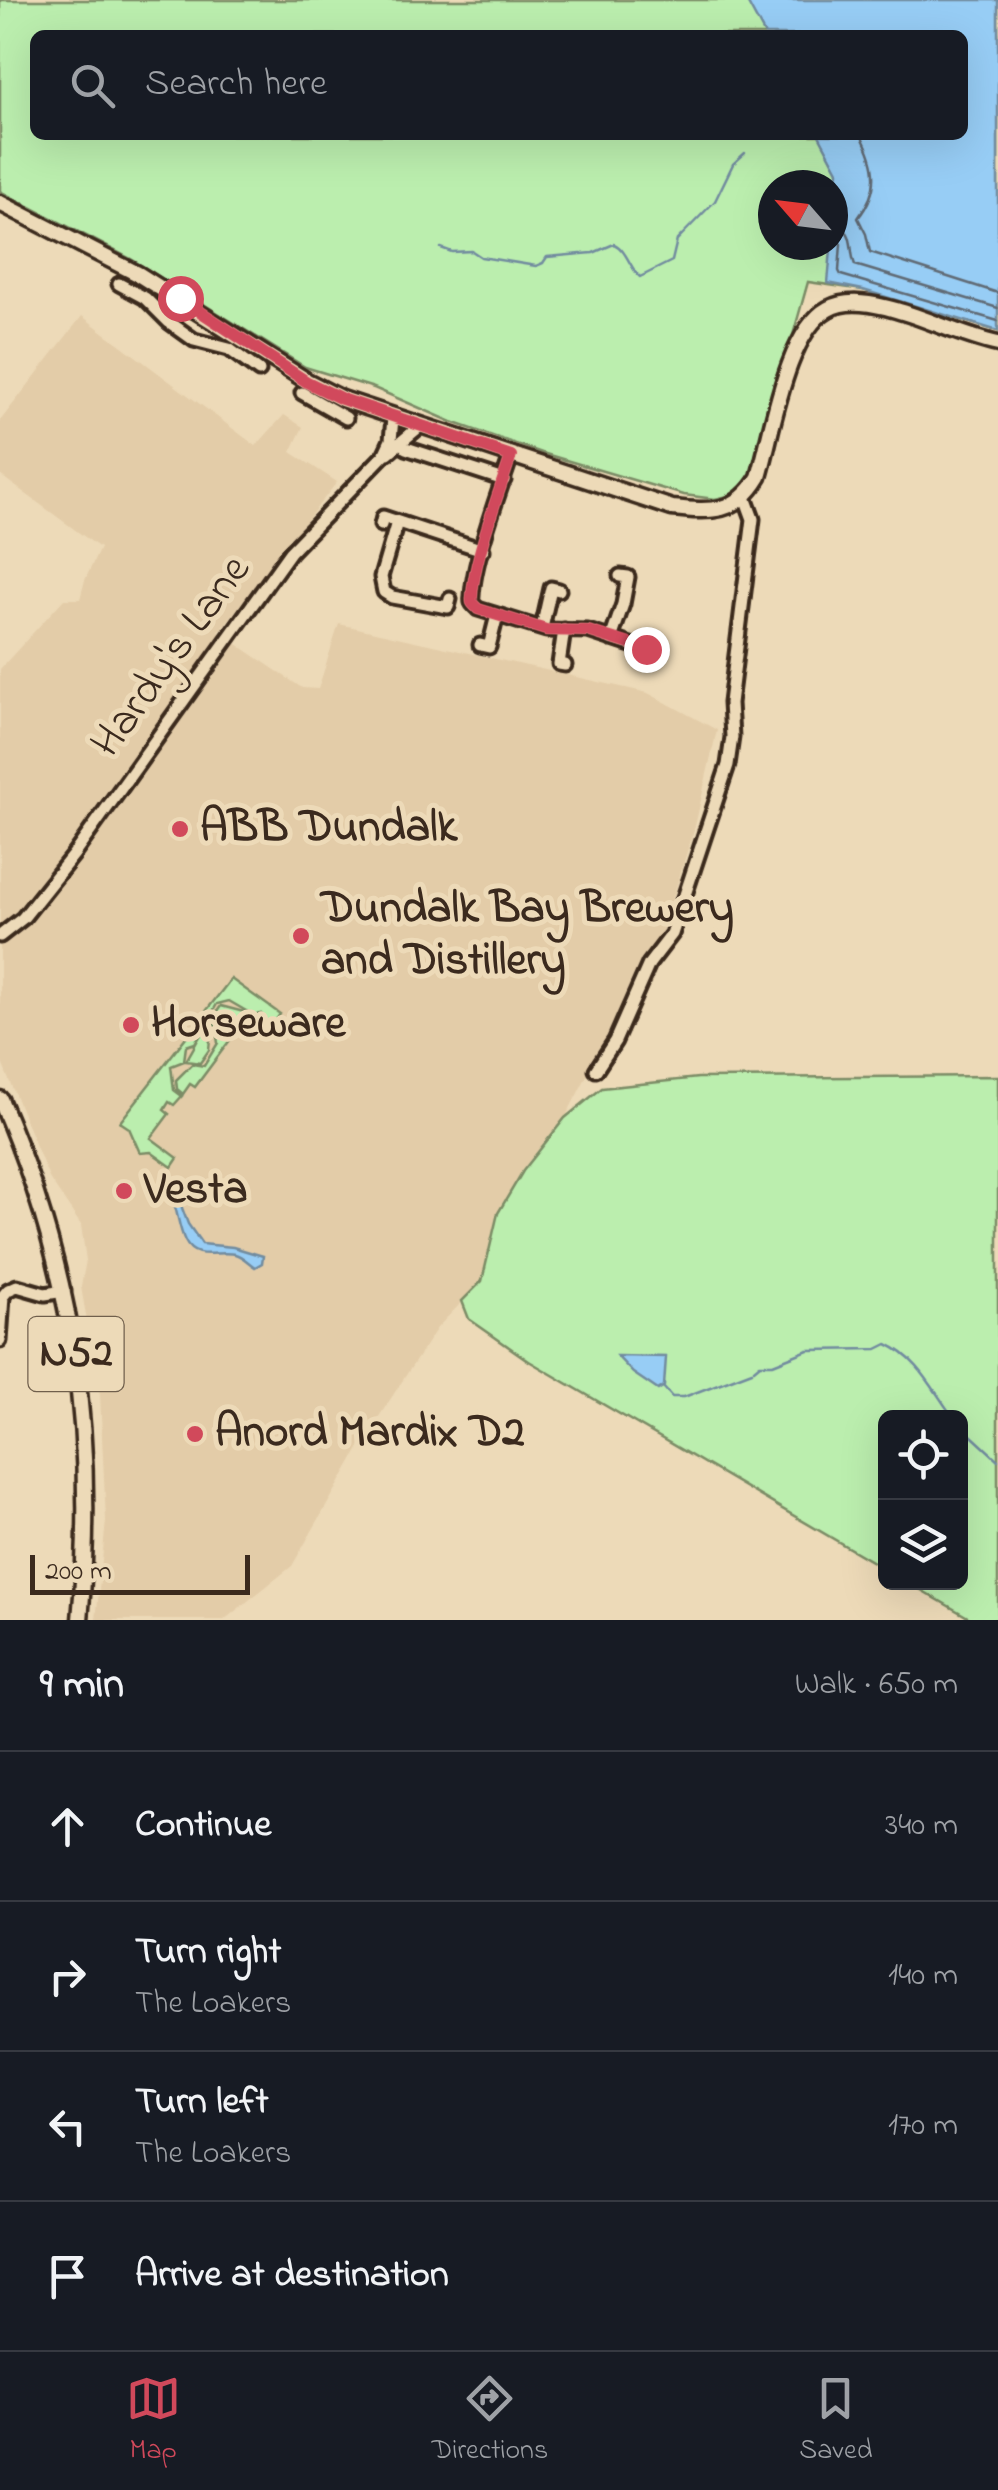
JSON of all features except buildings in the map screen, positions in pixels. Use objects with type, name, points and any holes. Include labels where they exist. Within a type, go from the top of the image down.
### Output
[{"type":"main road","points":[[0,203],[112,260],[201,313],[332,402],[672,508],[723,508],[745,497],[758,477],[797,350],[814,321],[826,310],[857,303],[878,306],[998,344]]},
{"type":"main road","name":"N52","points":[[0,1100],[36,1192],[64,1291],[76,1360],[86,1464],[80,1620]]},
{"type":"street","points":[[119,284],[146,298],[169,322],[198,343],[212,343],[234,352],[259,371]]},
{"type":"street","points":[[186,334],[201,313]]},
{"type":"street","points":[[302,393],[332,402],[346,418]]},
{"type":"street","points":[[384,456],[391,440],[393,418]]},
{"type":"street","name":"Hardy's Lane","points":[[0,936],[30,909],[74,854],[290,552],[384,456],[419,427]]},
{"type":"street","points":[[406,448],[504,480]]},
{"type":"street","points":[[511,456],[471,599],[478,609],[542,628],[588,631],[643,649],[648,642]]},
{"type":"street","points":[[596,1070],[615,1041],[649,964],[672,934],[728,766],[732,737],[730,704],[753,518],[745,497]]},
{"type":"street","points":[[380,525],[383,517],[483,550]]},
{"type":"street","points":[[397,522],[382,577],[384,592],[392,597],[448,607],[450,599]]},
{"type":"street","points":[[612,639],[628,577],[620,576]]},
{"type":"street","points":[[542,628],[551,588],[559,590]]},
{"type":"street","points":[[480,645],[489,647],[497,616]]},
{"type":"street","points":[[564,630],[559,664],[565,665]]},
{"type":"street","points":[[0,1341],[3,1296],[12,1287],[46,1294],[64,1291]]},
{"type":"shaded area","points":[[82,316],[256,446],[284,415],[303,427],[291,452],[337,482],[219,632],[302,688],[318,689],[339,624],[648,693],[717,730],[695,826],[664,927],[565,1118],[523,1171],[498,1213],[482,1281],[437,1328],[367,1435],[292,1566],[224,1620],[96,1620],[106,1521],[100,1394],[81,1287],[86,1260],[81,1225],[49,1178],[0,1058],[0,669],[64,599],[80,599],[100,548],[0,475],[0,421]]},
{"type":"green space","points":[[0,0],[998,0],[998,331],[863,290],[808,282],[754,473],[733,495],[715,499],[684,495],[542,453],[452,422],[374,388],[305,367],[131,259],[0,191]]},
{"type":"green space","points":[[231,979],[280,1014],[264,1033],[260,1030],[261,1014],[253,1015],[229,1001],[217,1004],[195,1043],[186,1046],[184,1061],[171,1066],[174,1090],[182,1096],[174,1105],[169,1102],[164,1110],[169,1114],[151,1138],[178,1158],[172,1167],[151,1152],[140,1153],[129,1128],[120,1122]]},
{"type":"green space","points":[[221,1006],[259,1016],[261,1023],[258,1028],[245,1020],[195,1087],[190,1084],[183,1094],[177,1089],[176,1080],[192,1064],[204,1066],[218,1043],[214,1016]]},
{"type":"green space","points":[[211,1028],[209,1050],[200,1063],[186,1061],[203,1031]]},
{"type":"green space","points":[[998,1076],[998,1620],[973,1620],[921,1590],[968,1590],[968,1410],[878,1410],[878,1565],[529,1361],[469,1319],[462,1301],[482,1281],[498,1213],[523,1171],[565,1118],[602,1088],[698,1078]]},
{"type":"water","points":[[746,0],[998,0],[998,331],[828,283],[830,260],[848,260],[848,170],[837,170],[822,140],[968,140],[968,30],[762,30]]},
{"type":"water","points":[[176,1192],[188,1224],[202,1244],[233,1247],[263,1256],[262,1263],[255,1267],[235,1254],[200,1253],[189,1247],[171,1196]]},
{"type":"water","points":[[617,1356],[666,1357],[664,1386],[658,1390]]},
{"type":"waterway","points":[[441,248],[536,266],[547,257],[593,253],[614,244],[640,277],[672,261],[677,240],[715,201],[733,164],[745,153]]},
{"type":"waterway","points":[[754,1369],[808,1350],[877,1349],[887,1344],[917,1367],[948,1410]]},
{"type":"waterway","points":[[663,1387],[672,1397],[684,1397],[752,1371]]},
{"type":"waterway","points":[[968,1432],[998,1460]]},
{"type":"place","name":"ABB Dundalk","points":[[180,829]]},
{"type":"place","name":"Dundalk Bay Brewery and Distillery","points":[[301,936]]},
{"type":"place","name":"Horseware","points":[[131,1025]]},
{"type":"place","name":"Vesta","points":[[124,1191]]},
{"type":"place","name":"Anord Mardix D2","points":[[195,1434]]},
{"type":"route","points":[[180,298],[307,382],[342,399],[511,456],[478,566],[473,604],[478,609],[546,630],[588,631],[646,649]]}]
